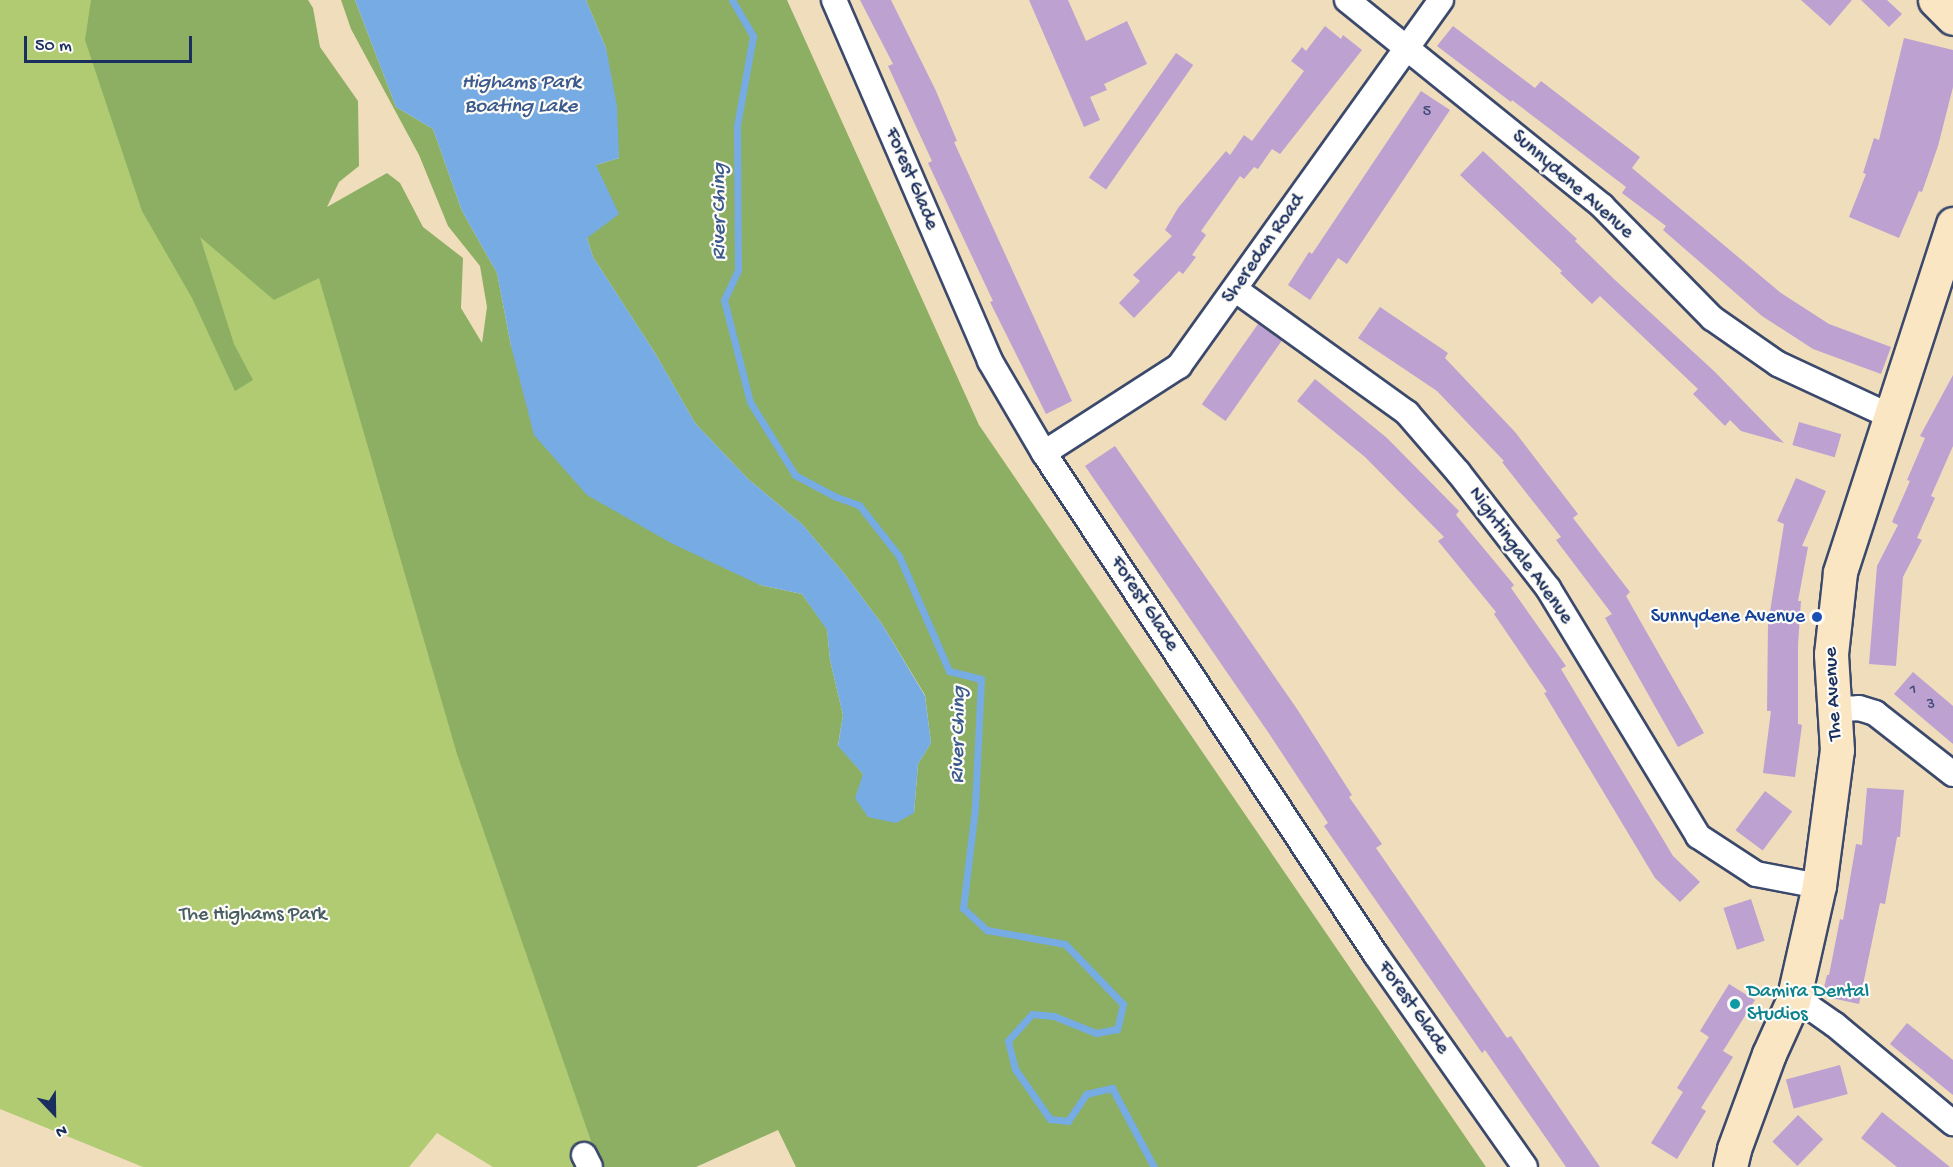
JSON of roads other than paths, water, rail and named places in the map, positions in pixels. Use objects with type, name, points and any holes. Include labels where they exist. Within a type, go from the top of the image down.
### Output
[{"type":"street","name":"Forest Glade","points":[[834,0],[990,361],[1044,453],[1376,955],[1525,1167]]},
{"type":"street","name":"Sunnydene Avenue","points":[[1347,0],[1602,206],[1712,318],[1778,364],[1890,416]]},
{"type":"street","name":"Sheredan Road","points":[[1044,453],[1179,366],[1236,290],[1441,0]]},
{"type":"street","points":[[1935,0],[1953,18]]},
{"type":"street","name":"The Avenue","points":[[1730,1167],[1734,1149],[1765,1065],[1793,1001],[1819,886],[1837,750],[1831,648],[1840,572],[1953,224]]},
{"type":"street","name":"Nightingale Avenue","points":[[1236,290],[1407,413],[1458,472],[1548,588],[1698,836],[1756,874],[1819,886]]},
{"type":"street","points":[[1835,709],[1859,708],[1875,713],[1953,774]]},
{"type":"street","points":[[1793,1001],[1808,1006],[1834,1023],[1953,1123]]},
{"type":"water","name":"Highams Park Boating Lake","points":[[355,0],[586,0],[606,48],[617,106],[619,158],[596,165],[619,214],[587,238],[593,257],[655,353],[695,423],[748,479],[802,524],[843,572],[882,624],[925,696],[931,743],[918,764],[914,813],[896,823],[868,817],[855,798],[863,774],[838,746],[843,715],[830,660],[827,630],[802,594],[760,585],[671,543],[587,495],[534,435],[511,346],[497,273],[462,211],[433,129],[396,107]]},
{"type":"waterway","name":"River Ching","points":[[732,0],[753,36],[737,126],[738,270],[724,300],[750,402],[795,475],[834,496],[859,505],[899,556],[949,671],[981,679],[975,808],[963,908],[987,930],[1065,944],[1123,1004],[1117,1029],[1096,1033],[1054,1016],[1032,1014],[1008,1041],[1015,1069],[1050,1119],[1068,1121],[1086,1094],[1112,1088],[1154,1167]]},
{"type":"place","name":"Sunnydene Avenue","points":[[1817,617]]},
{"type":"place","name":"Damira Dental Studios","points":[[1735,1004]]},
{"type":"park label","name":"The Highams Park","points":[[253,915]]}]
